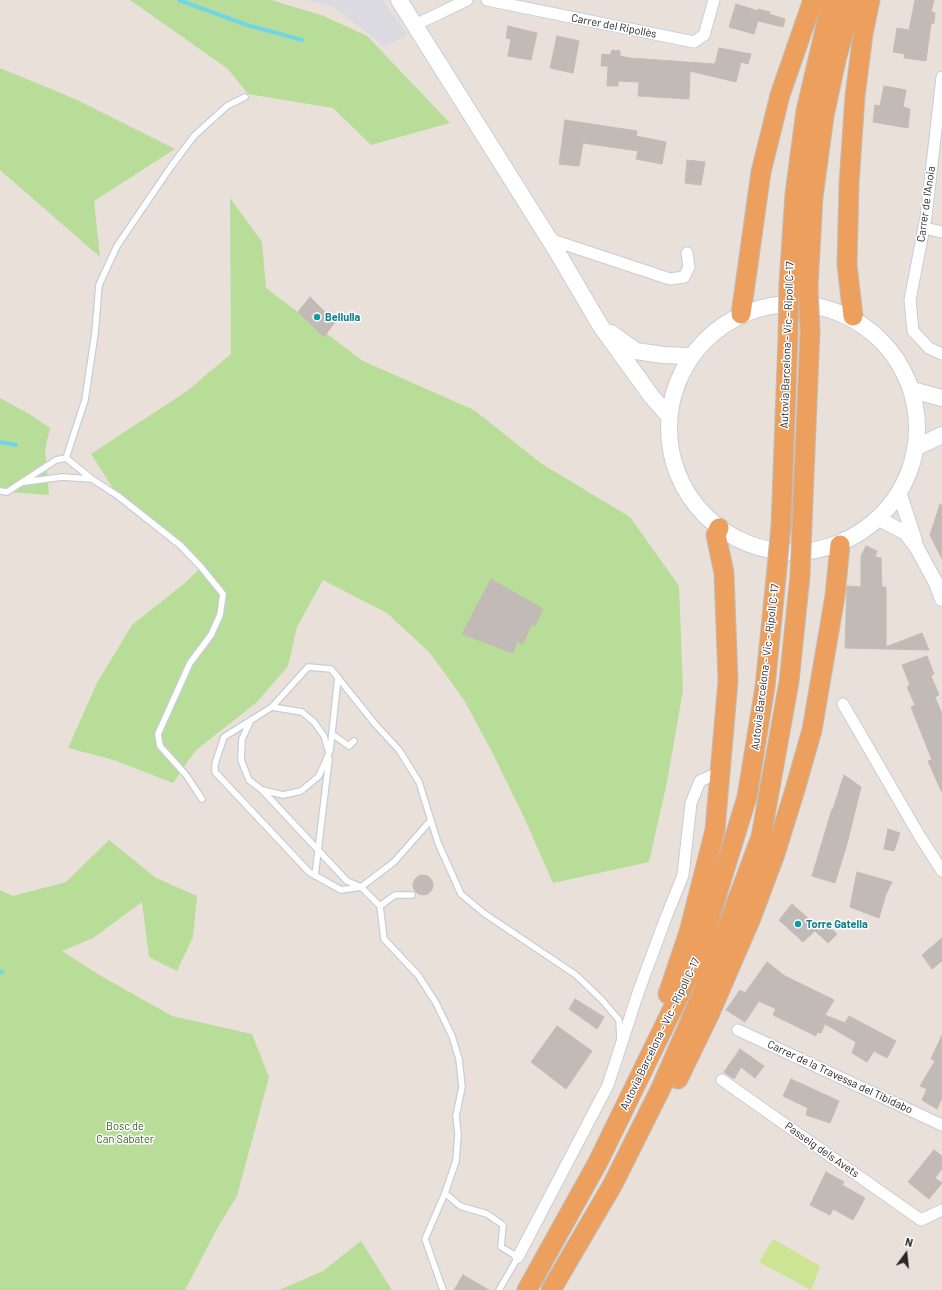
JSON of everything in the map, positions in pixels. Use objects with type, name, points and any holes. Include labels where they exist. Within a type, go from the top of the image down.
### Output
[{"type":"highway","points":[[741,314],[761,172],[780,95],[813,0]]},
{"type":"highway","name":"Autovia Barcelona - Vic - Ripoll C-17","points":[[527,1290],[598,1162],[697,959],[747,797],[764,687],[781,526],[789,283],[795,194],[806,111],[832,0]]},
{"type":"highway","name":"Autovia Barcelona - Vic - Ripoll C-17","points":[[551,1290],[614,1184],[661,1088],[703,992],[761,837],[789,682],[800,576],[810,331],[808,287],[813,198],[824,116],[836,60],[852,0]]},
{"type":"highway","points":[[853,316],[847,265],[849,184],[855,96],[863,34],[870,0]]},
{"type":"highway","points":[[598,1162],[659,1023],[689,932],[715,830],[728,681],[724,573],[716,535],[719,528]]},
{"type":"highway","points":[[614,1184],[658,1117],[687,1061],[709,1015],[751,918],[775,854],[812,730],[835,596],[840,545]]},
{"type":"main road","points":[[399,0],[549,240],[600,325],[635,374],[667,414]]},
{"type":"main road","points":[[798,303],[836,310],[853,316],[889,351],[912,390],[917,423],[915,448],[899,492],[880,519],[840,545],[807,555],[789,555],[767,550],[743,541],[719,528],[703,510],[690,487],[677,458],[667,414],[680,371],[687,356],[706,336],[721,324],[741,314],[765,307],[798,303]]},
{"type":"main road","points":[[600,325],[636,351],[663,355],[687,356]]},
{"type":"main road","points":[[912,390],[942,398]]},
{"type":"main road","points":[[915,448],[942,435]]},
{"type":"street","points":[[415,25],[467,0]]},
{"type":"street","name":"Carrer del Ripollès","points":[[487,0],[694,42],[704,35],[714,0]]},
{"type":"street","name":"Carrer de l'Anoia","points":[[942,77],[924,228],[910,300],[913,331],[929,348],[942,354]]},
{"type":"street","points":[[924,228],[942,232]]},
{"type":"street","points":[[549,240],[670,279],[684,277],[689,267],[687,253]]},
{"type":"street","points":[[899,492],[917,548]]},
{"type":"street","points":[[880,519],[906,533],[917,548],[936,583],[942,599]]},
{"type":"street","points":[[843,704],[919,835],[939,863],[942,871]]},
{"type":"street","points":[[518,1257],[608,1085],[662,927],[683,875],[691,803],[700,781],[720,772]]},
{"type":"street","name":"Carrer de la Travessa del Tibidabo","points":[[738,1030],[942,1125]]},
{"type":"street","name":"Passeig dels Avets","points":[[722,1080],[921,1220],[942,1210]]},
{"type":"lane","points":[[66,458],[85,400],[95,333],[99,285],[117,246],[170,168],[194,136],[227,106],[245,97]]},
{"type":"lane","points":[[66,458],[92,479],[118,496],[180,545],[201,567],[222,594],[220,615],[211,635],[190,663],[158,734],[160,746],[186,775],[202,799]]},
{"type":"lane","points":[[0,492],[7,492],[56,460],[66,458]]},
{"type":"lane","points":[[22,482],[62,477],[92,479]]},
{"type":"lane","points":[[431,820],[394,862],[361,887],[341,890],[309,872],[215,772],[215,764],[224,737],[272,707],[308,667],[332,669],[375,724],[399,750],[419,782],[431,820],[438,843],[461,894],[485,914],[576,975],[602,1000],[619,1020],[620,1047]]},
{"type":"lane","points":[[315,876],[338,678]]},
{"type":"lane","points":[[262,790],[283,794],[301,791],[319,776],[329,753],[324,736],[314,722],[302,712],[272,707]]},
{"type":"lane","points":[[250,722],[242,739],[241,760],[249,780],[262,790],[347,880],[361,887],[380,906],[384,939],[418,975],[429,992],[452,1036],[459,1059],[462,1087],[456,1116],[458,1134],[456,1161],[445,1193],[425,1239],[443,1290]]},
{"type":"lane","points":[[332,734],[349,746],[354,741]]},
{"type":"lane","points":[[380,906],[395,895],[412,895]]},
{"type":"lane","points":[[445,1193],[460,1206],[487,1214],[503,1225],[501,1247],[518,1257],[499,1290]]},
{"type":"shaded area","points":[[305,0],[383,0],[407,35],[385,47],[334,7]]},
{"type":"green space","points":[[130,0],[271,0],[324,16],[367,36],[450,123],[371,145],[333,108],[248,94],[228,69]]},
{"type":"green space","points":[[0,68],[75,99],[175,149],[94,201],[100,257],[0,170]]},
{"type":"green space","points":[[230,198],[262,242],[266,288],[363,361],[474,410],[542,464],[630,517],[679,586],[683,690],[667,782],[649,862],[553,883],[523,815],[492,752],[464,700],[430,653],[387,613],[323,580],[297,627],[288,666],[257,702],[195,751],[173,783],[114,760],[68,748],[97,683],[132,625],[185,583],[201,567],[118,496],[91,454],[187,391],[231,354]]},
{"type":"green space","points":[[0,398],[31,415],[50,428],[45,450],[49,495],[7,492],[0,494]]},
{"type":"green space","name":"Bosc de Can Sabater","points":[[109,840],[156,878],[197,896],[193,937],[177,971],[149,957],[142,902],[93,938],[62,951],[101,976],[172,1016],[252,1034],[269,1077],[237,1196],[218,1227],[185,1290],[0,1290],[0,890],[13,896],[66,882]]},
{"type":"green space","points":[[773,1239],[820,1266],[811,1290],[759,1262]]},
{"type":"green space","points":[[361,1241],[392,1290],[279,1290],[323,1271]]},
{"type":"building","points":[[915,0],[934,0],[931,12],[935,13],[934,23],[931,24],[926,61],[904,58],[905,54],[893,52],[897,28],[909,30]]},
{"type":"building","points":[[736,4],[758,11],[758,9],[770,12],[769,14],[785,19],[783,27],[758,21],[754,34],[729,27]]},
{"type":"building","points":[[508,26],[537,33],[531,60],[508,56],[511,39],[506,38]]},
{"type":"building","points":[[557,36],[579,41],[573,73],[550,68]]},
{"type":"building","points":[[719,48],[751,54],[748,64],[741,62],[736,82],[690,71],[689,99],[638,96],[639,82],[618,81],[618,86],[607,86],[608,66],[601,66],[602,54],[610,55],[612,50],[620,51],[620,56],[630,58],[715,64]]},
{"type":"building","points":[[884,86],[906,90],[903,107],[910,109],[908,128],[873,122],[875,105],[880,106]]},
{"type":"building","points":[[565,120],[637,131],[636,136],[666,142],[662,164],[636,159],[638,151],[583,143],[579,166],[559,164]]},
{"type":"building","points":[[687,160],[705,162],[701,185],[685,183]]},
{"type":"building","name":"Bellulla","points":[[310,297],[335,322],[324,337],[298,312]]},
{"type":"building","points":[[940,504],[942,505],[942,559],[930,535]]},
{"type":"building","points":[[866,546],[877,551],[875,557],[881,558],[882,587],[886,587],[886,647],[922,633],[929,650],[845,648],[847,586],[861,587],[861,556]]},
{"type":"building","points":[[491,579],[543,609],[535,626],[531,625],[523,644],[517,641],[513,653],[462,634]]},
{"type":"building","points":[[927,656],[934,674],[931,676],[939,695],[935,697],[942,714],[942,793],[928,761],[932,760],[911,707],[915,705],[907,687],[910,685],[902,665]]},
{"type":"building","points":[[844,775],[861,787],[847,844],[835,883],[812,876]]},
{"type":"building","points":[[888,829],[900,833],[894,851],[884,849]]},
{"type":"building","points":[[857,872],[892,882],[886,894],[879,918],[850,907]]},
{"type":"building","points":[[423,875],[430,878],[433,885],[430,892],[423,895],[416,892],[413,885],[416,878]]},
{"type":"building","name":"Torre Gatella","points":[[792,904],[818,927],[822,921],[837,934],[828,943],[815,931],[803,942],[779,920]]},
{"type":"building","points":[[942,938],[942,961],[932,969],[922,955]]},
{"type":"building","points":[[767,962],[785,976],[834,1000],[825,1015],[845,1023],[849,1016],[896,1041],[887,1058],[874,1051],[867,1062],[852,1053],[856,1042],[825,1024],[821,1033],[817,1032],[816,1036],[773,1015],[776,1009],[759,1001],[745,1022],[726,1010],[740,990],[745,993]]},
{"type":"building","points":[[575,999],[604,1017],[597,1029],[569,1009]]},
{"type":"building","points":[[557,1026],[592,1051],[566,1089],[531,1062]]},
{"type":"building","points":[[942,1035],[942,1098],[937,1109],[922,1100],[927,1089],[920,1086],[935,1061],[931,1059]]},
{"type":"building","points":[[740,1049],[764,1066],[755,1078],[741,1067],[734,1079],[724,1072]]},
{"type":"building","points":[[791,1079],[839,1101],[830,1123],[806,1115],[808,1108],[783,1096]]},
{"type":"building","points":[[934,1150],[942,1156],[942,1169],[935,1178],[942,1183],[929,1199],[908,1182]]},
{"type":"building","points":[[826,1172],[844,1182],[842,1185],[865,1198],[853,1220],[833,1209],[830,1215],[810,1205]]},
{"type":"building","points":[[463,1275],[489,1290],[454,1290]]},
{"type":"waterway","points":[[179,0],[247,25],[302,40]]},
{"type":"waterway","points":[[0,442],[16,445]]},
{"type":"place","name":"Bellulla","points":[[317,317]]},
{"type":"place","name":"Torre Gatella","points":[[798,924]]}]
